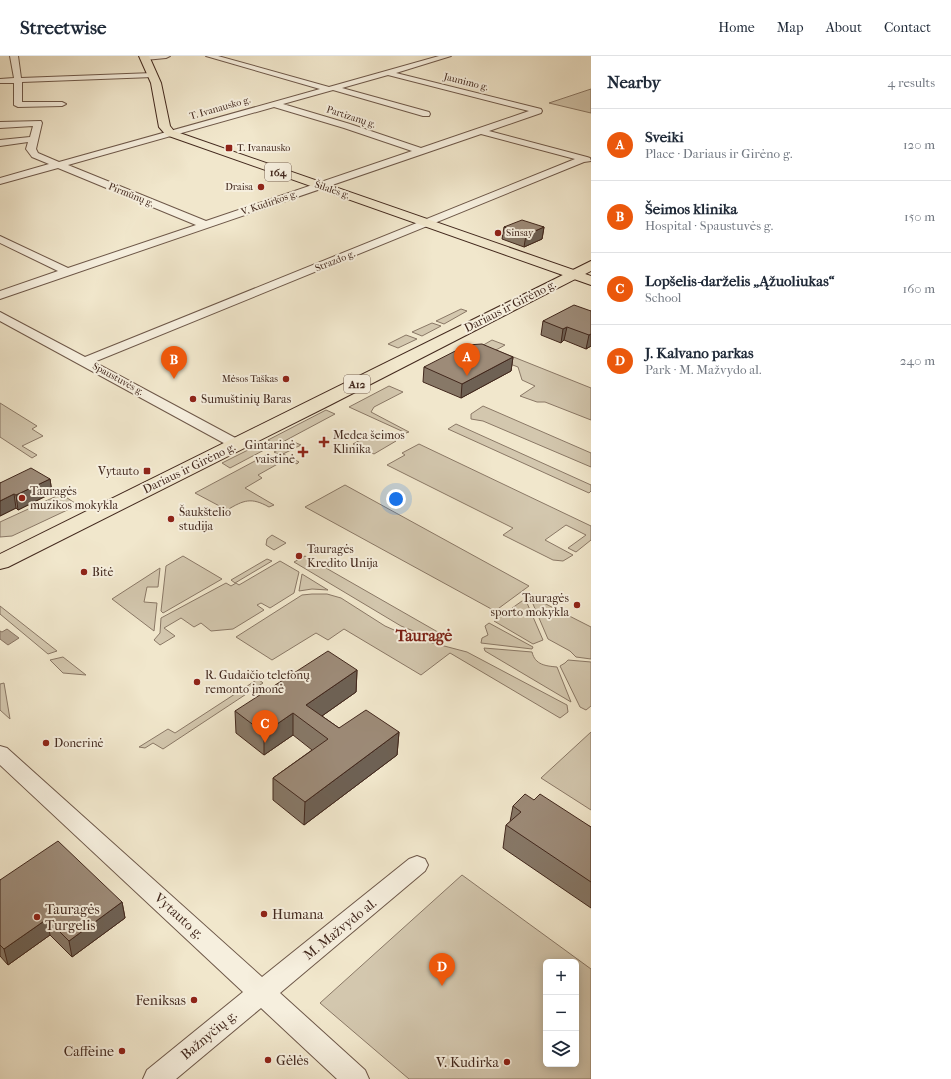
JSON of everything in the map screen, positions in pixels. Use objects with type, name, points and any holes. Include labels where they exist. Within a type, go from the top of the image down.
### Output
[{"type":"main road","points":[[144,57],[153,76],[165,127],[170,134]]},
{"type":"main road","name":"Šilalės g.","points":[[170,134],[591,281]]},
{"type":"main road","name":"Dariaus ir Girėno g.","points":[[0,562],[591,265]]},
{"type":"street","points":[[14,56],[18,81],[18,105],[62,104]]},
{"type":"street","points":[[144,57],[166,56]]},
{"type":"street","points":[[210,56],[426,114]]},
{"type":"street","points":[[425,56],[437,59]]},
{"type":"street","name":"T. Ivanausko g.","points":[[0,181],[447,56]]},
{"type":"street","name":"Jaunimo g.","points":[[388,72],[538,111]]},
{"type":"street","points":[[0,81],[153,76]]},
{"type":"street","name":"Partizanų g.","points":[[273,104],[347,126],[422,152]]},
{"type":"street","name":"V. Kudirkos g.","points":[[0,295],[422,152],[538,111]]},
{"type":"street","points":[[0,125],[38,123],[34,140],[0,143]]},
{"type":"street","points":[[481,131],[587,160]]},
{"type":"street","name":"Pirmūnų g.","points":[[34,140],[32,152],[57,165],[206,225]]},
{"type":"street","name":"Strazdo g.","points":[[85,361],[587,160]]},
{"type":"street","points":[[0,239],[68,272]]},
{"type":"street","name":"Spaustuvės g.","points":[[0,316],[236,444]]},
{"type":"street","name":"Vytauto g.","points":[[0,753],[356,1079]]},
{"type":"street","name":"M. Mažvydo al.","points":[[262,992],[417,865]]},
{"type":"street","name":"Bažnyčių g.","points":[[156,1079],[262,992]]},
{"type":"shaded area","points":[[591,89],[591,113],[549,103]]},
{"type":"shaded area","points":[[461,309],[467,311],[444,324],[436,321]]},
{"type":"shaded area","points":[[432,323],[441,326],[422,336],[412,332]]},
{"type":"shaded area","points":[[406,335],[417,339],[398,348],[388,344]]},
{"type":"shaded area","points":[[492,340],[505,345],[496,350],[591,388],[591,420],[545,402],[537,402],[520,396],[535,386],[522,380],[518,367],[489,356],[480,347]]},
{"type":"shaded area","points":[[389,386],[403,392],[374,407],[371,412],[409,432],[406,433],[349,407]]},
{"type":"shaded area","points":[[0,403],[37,426],[32,429],[43,436],[22,446],[37,455],[32,458],[0,437]]},
{"type":"shaded area","points":[[483,406],[591,453],[591,467],[483,421],[471,419],[471,414]]},
{"type":"shaded area","points":[[326,410],[335,414],[277,445],[268,440]]},
{"type":"shaded area","points":[[456,424],[591,485],[591,491],[589,493],[448,429]]},
{"type":"shaded area","points":[[375,432],[396,441],[374,454],[353,444]]},
{"type":"shaded area","points":[[294,442],[301,445],[283,454],[299,462],[297,464],[274,452]]},
{"type":"shaded area","points":[[260,444],[266,449],[230,468],[222,463]]},
{"type":"shaded area","points":[[419,444],[591,526],[591,540],[576,552],[568,548],[586,535],[566,525],[545,540],[573,555],[563,561],[553,560],[503,535],[513,528],[387,465],[405,455],[402,453]]},
{"type":"shaded area","points":[[268,454],[283,461],[258,475],[262,478],[245,488],[274,505],[269,507],[257,502],[248,501],[227,510],[195,493]]},
{"type":"shaded area","points":[[345,485],[529,586],[495,611],[305,507]]},
{"type":"shaded area","points":[[61,494],[78,505],[12,536],[0,537],[0,522]]},
{"type":"shaded area","points":[[272,535],[286,543],[274,550],[266,545],[267,539]]},
{"type":"shaded area","points":[[183,556],[222,579],[163,613],[161,611],[166,566]]},
{"type":"shaded area","points":[[305,556],[443,635],[431,635],[416,632],[401,626],[294,562]]},
{"type":"shaded area","points":[[267,559],[272,561],[235,583],[231,580]]},
{"type":"shaded area","points":[[280,561],[299,572],[294,593],[270,608],[261,603],[257,605],[264,610],[233,629],[211,631],[201,623],[194,627],[181,618],[164,628],[175,636],[160,645],[154,640],[160,633],[161,618],[226,583],[231,586],[236,583],[239,585]]},
{"type":"shaded area","points":[[160,568],[158,587],[147,587],[144,602],[157,603],[154,631],[112,599]]},
{"type":"shaded area","points":[[302,574],[328,590],[312,589],[299,591]]},
{"type":"shaded area","points":[[327,594],[341,598],[385,626],[410,637],[467,652],[567,705],[568,712],[560,718],[450,653],[421,675],[344,629],[328,640],[316,633],[272,660],[236,637],[302,595]]},
{"type":"shaded area","points":[[530,597],[591,627],[591,659],[576,657],[570,651],[548,639]]},
{"type":"shaded area","points":[[522,601],[527,603],[543,640],[533,644],[494,621]]},
{"type":"shaded area","points":[[0,606],[57,651],[48,654],[0,614]]},
{"type":"shaded area","points":[[489,623],[533,647],[532,649],[481,643],[482,638],[488,635],[485,626]]},
{"type":"shaded area","points":[[7,629],[19,638],[8,645],[0,639],[0,631],[2,632]]},
{"type":"shaded area","points":[[484,648],[532,652],[533,656],[538,662],[557,667],[571,702],[485,651]]},
{"type":"shaded area","points":[[63,657],[86,675],[63,673],[50,660]]},
{"type":"shaded area","points":[[568,660],[591,662],[591,706],[586,710],[580,707],[560,666]]},
{"type":"shaded area","points":[[258,679],[263,683],[163,749],[153,743],[145,748],[139,747],[168,729],[175,733]]},
{"type":"shaded area","points":[[4,683],[10,719],[0,710],[0,684]]},
{"type":"shaded area","points":[[591,732],[591,810],[541,778]]},
{"type":"shaded area","points":[[462,875],[577,959],[543,959],[543,1067],[579,1067],[579,960],[591,969],[591,1079],[409,1079],[320,1003]]},
{"type":"building","points":[[522,220],[544,227],[526,235],[504,227]]},
{"type":"building","points":[[574,305],[591,311],[591,334],[589,335],[567,327],[563,329],[543,321]]},
{"type":"building","points":[[482,344],[513,357],[462,384],[424,367],[467,345]]},
{"type":"building","points":[[31,468],[50,479],[0,501],[0,483]]},
{"type":"building","points":[[328,651],[357,670],[306,705],[339,728],[366,710],[399,732],[305,802],[273,778],[328,739],[293,713],[264,733],[235,711]]},
{"type":"building","points":[[525,794],[534,800],[540,794],[591,827],[591,882],[506,825],[521,812],[513,806]]},
{"type":"building","name":"Tauragės Turgelis","points":[[58,841],[122,902],[69,941],[47,919],[4,949],[0,945],[0,880]]},
{"type":"place","name":"T. Ivanausko","points":[[229,148]]},
{"type":"place","name":"Draisa","points":[[261,187]]},
{"type":"place","name":"Sinsay","points":[[498,233]]},
{"type":"place","name":"Sveiki","points":[[467,376]]},
{"type":"place","name":"Šeimos klinika","points":[[174,379]]},
{"type":"place","name":"Mėsos Taškas","points":[[286,379]]},
{"type":"place","name":"Sumuštinių Baras","points":[[193,399]]},
{"type":"place","name":"Medea šeimos Klinika","points":[[324,442]]},
{"type":"place","name":"Gintarinė vaistinė","points":[[303,452]]},
{"type":"place","name":"Vytauto","points":[[147,471]]},
{"type":"place","name":"Tauragės muzikos mokykla","points":[[22,498]]},
{"type":"place","name":"Šaukštelio studija","points":[[171,519]]},
{"type":"place","name":"Tauragės Kredito Unija","points":[[299,556]]},
{"type":"place","name":"Bitė","points":[[84,572]]},
{"type":"place","name":"Tauragės sporto mokykla","points":[[577,605]]},
{"type":"place","name":"R. Gudaičio telefonų remonto įmonė","points":[[197,682]]},
{"type":"place","name":"Donerinė","points":[[46,743]]},
{"type":"place","name":"Lopšelis-darželis „Ąžuoliukas“","points":[[265,743]]},
{"type":"place","name":"Humana","points":[[264,914]]},
{"type":"place","name":"Tauragės Turgelis","points":[[37,917]]},
{"type":"place","name":"J. Kalvano parkas","points":[[442,986]]},
{"type":"place","name":"Feniksas","points":[[194,1000]]},
{"type":"place","name":"Caffeine","points":[[122,1051]]},
{"type":"place","name":"Gėlės","points":[[268,1060]]},
{"type":"place","name":"V. Kudirka","points":[[507,1062]]},
{"type":"district","name":"Tauragė","points":[[424,635]]}]
